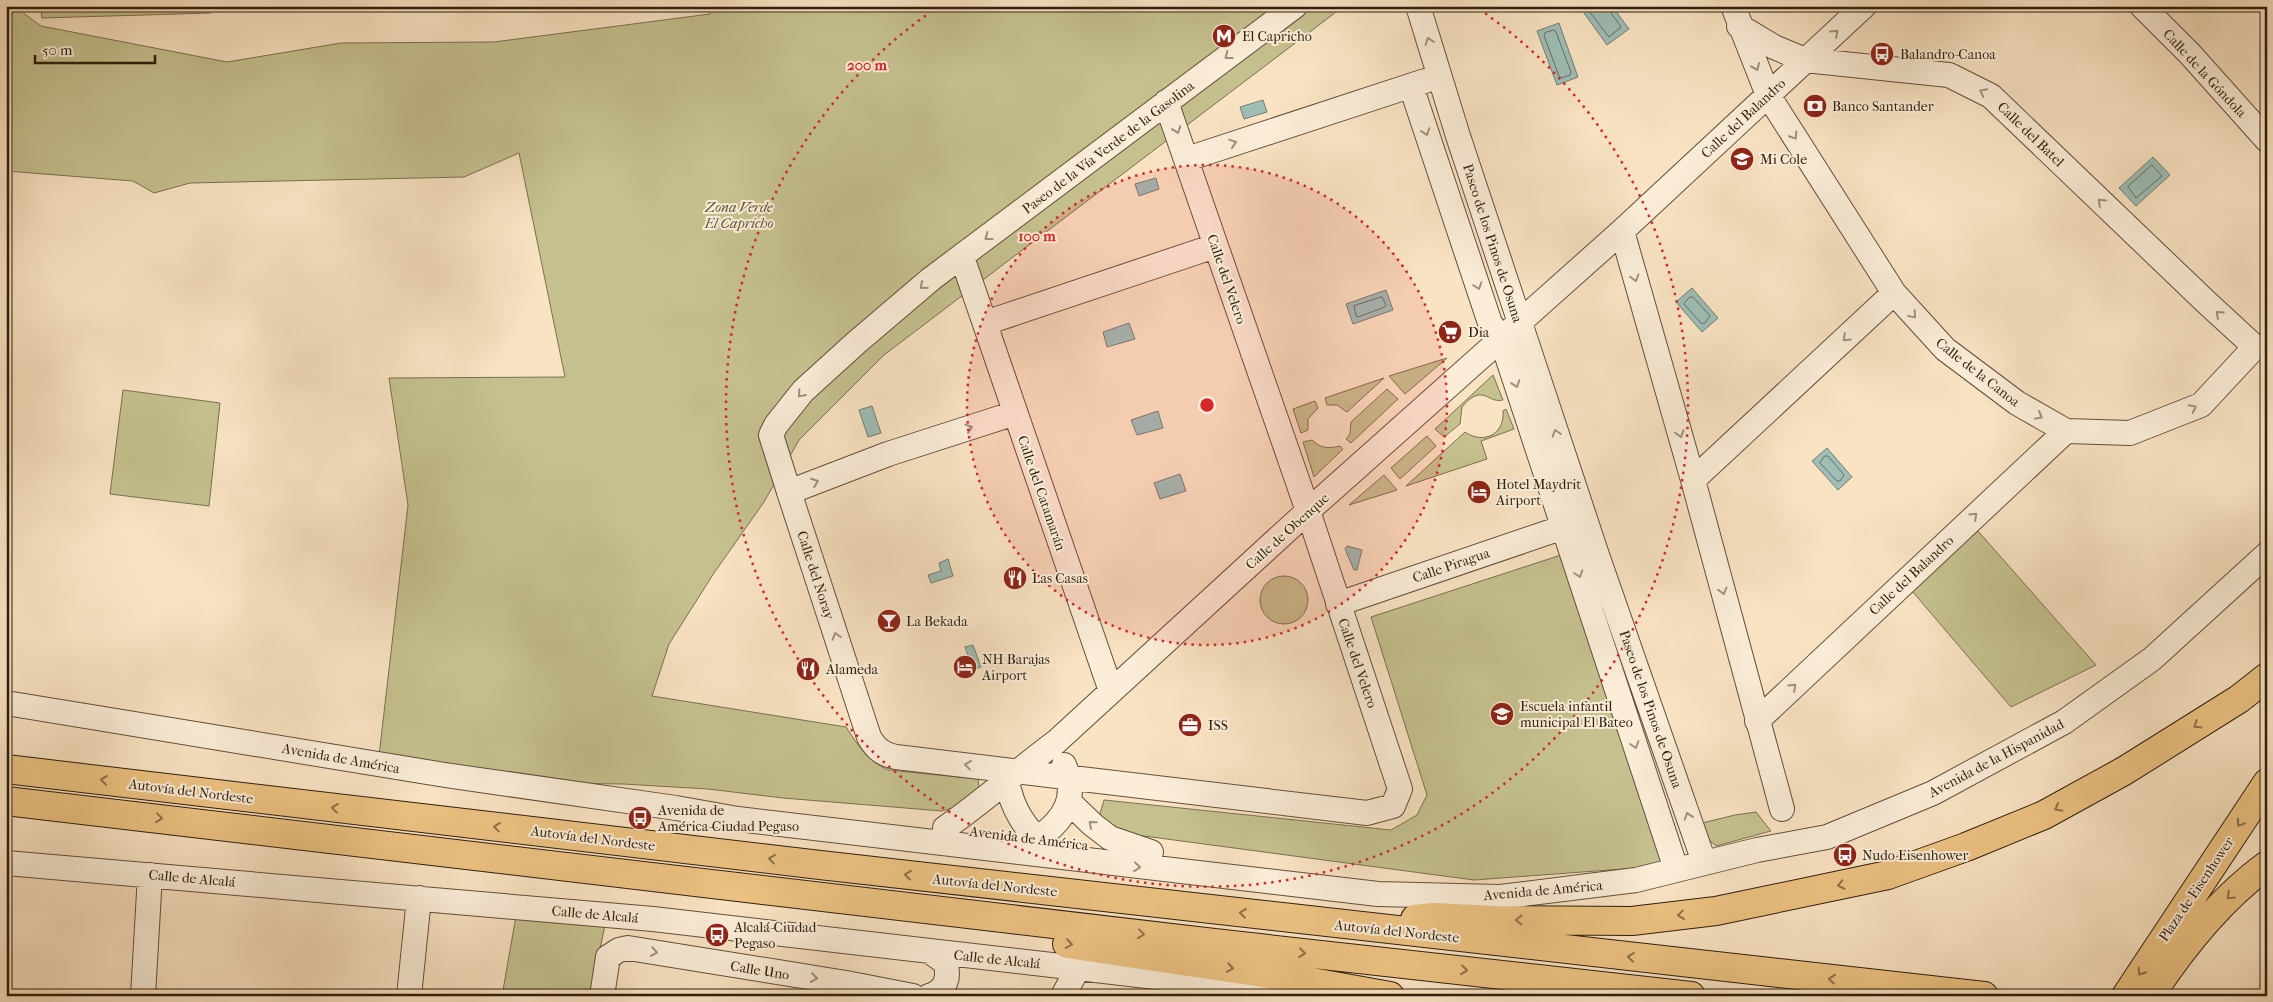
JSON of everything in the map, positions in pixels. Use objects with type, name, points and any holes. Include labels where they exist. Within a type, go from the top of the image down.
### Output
[{"type":"highway","points":[[1361,927],[1434,917],[1495,920],[1632,921],[1716,911],[1888,875],[1966,847],[2044,815],[2124,771],[2239,699],[2267,677]]},
{"type":"highway","name":"Autovía del Nordeste","points":[[6,769],[1361,927],[1984,996]]},
{"type":"highway","name":"Plaza de Eisenhower","points":[[2126,996],[2165,953],[2267,783]]},
{"type":"highway","points":[[6,801],[1205,942],[1691,996]]},
{"type":"highway","points":[[330,839],[367,857],[1027,938],[1256,972],[1390,996]]},
{"type":"highway","points":[[2165,953],[2267,865]]},
{"type":"highway","name":"Plaza de Eisenhower","points":[[2150,996],[2165,953]]},
{"type":"street","name":"Paseo de la Vía Verde de la Gasolina","points":[[789,492],[773,446],[772,435],[776,425],[803,391],[931,279],[1296,6]]},
{"type":"street","name":"Paseo de los Pinos de Osuna","points":[[1418,6],[1458,136],[1597,555],[1704,862]]},
{"type":"street","name":"Calle del Balandro","points":[[1520,322],[1622,231],[1864,6]]},
{"type":"street","name":"Calle de la Góndola","points":[[2142,6],[2190,54],[2267,140]]},
{"type":"street","name":"Calle del Batel","points":[[1736,16],[1774,47],[1806,60],[1949,75],[1990,96],[2198,295],[2261,347]]},
{"type":"street","name":"Calle de la Canoa","points":[[1736,16],[1768,95],[1894,293],[1945,349],[2017,404],[2066,430],[2130,433],[2195,408],[2261,347]]},
{"type":"street","points":[[1187,159],[1440,76]]},
{"type":"street","name":"Paseo de los Pinos de Osuna","points":[[1411,86],[1490,323],[1501,338],[1676,869]]},
{"type":"street","name":"Calle del Velero","points":[[1012,775],[1070,777],[1371,814],[1393,806],[1400,789],[1308,512],[1214,246],[1187,159],[1166,102]]},
{"type":"street","points":[[1622,231],[1694,480],[1782,809]]},
{"type":"street","points":[[985,323],[1214,246]]},
{"type":"street","name":"Calle del Catamarán","points":[[962,257],[1111,691]]},
{"type":"street","points":[[1694,480],[1894,293]]},
{"type":"street","name":"Calle de Obenque","points":[[945,828],[984,801],[1012,775],[1056,742],[1520,322]]},
{"type":"street","points":[[789,492],[888,454],[1015,413]]},
{"type":"street","name":"Calle del Balandro","points":[[1757,721],[2066,430]]},
{"type":"street","name":"Paseo de los Pinos de Osuna","points":[[1572,479],[1566,500],[1564,527],[1573,538],[1597,555]]},
{"type":"street","name":"Calle del Noray","points":[[789,492],[869,737],[876,748],[896,757],[1012,775]]},
{"type":"street","name":"Calle Piragua","points":[[1338,604],[1564,527]]},
{"type":"street","name":"Avenida de la Hispanidad","points":[[1676,869],[1835,834],[1933,793],[2064,722],[2152,659],[2267,554]]},
{"type":"street","name":"Avenida de América","points":[[6,703],[445,775],[676,808],[738,820],[1378,894],[1500,897],[1636,880],[1676,869]]},
{"type":"street","points":[[1002,850],[1037,839],[1063,813],[1069,802],[1071,790],[1070,777],[1056,742]]},
{"type":"street","points":[[1012,775],[1013,804],[1037,839],[1062,853],[1096,862]]},
{"type":"street","points":[[1069,802],[1110,838],[1151,852]]},
{"type":"street","name":"Avenida de América","points":[[676,808],[803,813],[1228,861],[1378,894]]},
{"type":"street","name":"Calle de Alcalá","points":[[6,863],[653,919],[1182,980],[1270,996]]},
{"type":"street","points":[[142,996],[150,875]]},
{"type":"street","points":[[409,996],[419,898]]},
{"type":"street","name":"Calle Uno","points":[[602,996],[608,958],[618,950],[628,948],[845,989],[913,996]]},
{"type":"street","points":[[929,951],[946,962],[949,974],[945,984],[935,994],[929,996]]},
{"type":"street","points":[[1063,996],[1078,968]]},
{"type":"street","name":"Calle de Alcalá","points":[[1182,980],[1237,996]]},
{"type":"green space","name":"Zona Verde El Capricho","points":[[6,6],[14,6],[41,26],[227,62],[341,43],[494,42],[710,14],[708,6],[1344,6],[884,355],[799,440],[764,502],[714,573],[669,644],[652,696],[846,727],[859,746],[875,763],[889,770],[978,779],[979,787],[956,807],[942,811],[783,798],[708,789],[623,784],[550,783],[379,756],[408,505],[389,378],[565,377],[519,153],[464,177],[190,183],[154,193],[133,181],[6,171]]},
{"type":"green space","points":[[40,6],[211,6],[211,13],[42,18]]},
{"type":"green space","points":[[1447,358],[1405,394],[1389,376]]},
{"type":"green space","points":[[1493,375],[1503,400],[1480,395],[1475,396],[1462,407],[1460,424],[1444,437],[1435,429]]},
{"type":"green space","points":[[1384,378],[1347,412],[1337,405],[1327,405],[1325,398]]},
{"type":"green space","points":[[1387,389],[1398,399],[1351,443],[1346,439],[1350,434],[1351,422]]},
{"type":"green space","points":[[123,390],[220,403],[209,506],[110,494]]},
{"type":"green space","points":[[1315,401],[1318,408],[1308,419],[1308,430],[1301,433],[1293,409]]},
{"type":"green space","points":[[1506,409],[1514,429],[1481,441],[1487,459],[1406,486],[1465,432],[1479,437],[1492,435],[1501,426],[1503,411]]},
{"type":"green space","points":[[1427,436],[1436,446],[1400,479],[1391,468]]},
{"type":"green space","points":[[1312,440],[1321,446],[1328,448],[1340,446],[1343,449],[1314,477],[1303,442]]},
{"type":"green space","points":[[1384,475],[1397,490],[1349,505]]},
{"type":"green space","points":[[1977,530],[2096,665],[2011,707],[1912,591]]},
{"type":"green space","points":[[1561,555],[1666,861],[1637,868],[1474,880],[1129,834],[1099,817],[1104,800],[1391,830],[1417,815],[1427,795],[1371,617]]},
{"type":"green space","points":[[1279,576],[1289,576],[1298,580],[1304,586],[1307,591],[1307,609],[1298,620],[1289,624],[1279,624],[1270,620],[1264,614],[1260,605],[1260,595],[1264,586],[1270,580]]},
{"type":"green space","points":[[1756,812],[1771,831],[1716,846],[1709,840],[1702,823],[1735,815]]},
{"type":"green space","points":[[516,916],[605,925],[590,996],[502,996]]},
{"type":"water","points":[[1579,6],[1612,6],[1629,29],[1607,45]]},
{"type":"water","points":[[1559,23],[1578,77],[1557,85],[1537,31]]},
{"type":"water","points":[[1263,100],[1267,112],[1244,119],[1240,107]]},
{"type":"water","points":[[2153,157],[2170,175],[2136,206],[2119,188]]},
{"type":"water","points":[[1156,178],[1159,189],[1139,196],[1135,184]]},
{"type":"water","points":[[1692,288],[1718,318],[1702,332],[1676,302]]},
{"type":"water","points":[[1386,290],[1393,310],[1353,324],[1346,304]]},
{"type":"water","points":[[1129,323],[1135,339],[1107,347],[1103,332]]},
{"type":"water","points":[[872,406],[881,433],[868,437],[859,410]]},
{"type":"water","points":[[1158,411],[1163,428],[1137,435],[1131,420]]},
{"type":"water","points":[[1827,448],[1852,477],[1838,490],[1812,461]]},
{"type":"water","points":[[1180,474],[1186,491],[1160,499],[1154,483]]},
{"type":"water","points":[[1347,546],[1362,550],[1357,570],[1354,570],[1345,549]]},
{"type":"water","points":[[948,559],[953,576],[931,583],[928,575],[941,571],[939,563]]},
{"type":"water","points":[[973,645],[981,667],[973,670],[965,647]]},
{"type":"place","name":"El Capricho","points":[[1224,36]]},
{"type":"place","name":"Balandro-Canoa","points":[[1882,54]]},
{"type":"place","name":"Banco Santander","points":[[1815,106]]},
{"type":"place","name":"Mi Cole","points":[[1742,159]]},
{"type":"place","name":"Dia","points":[[1450,332]]},
{"type":"place","name":"Hotel Maydrit Airport","points":[[1479,492]]},
{"type":"place","name":"Las Casas","points":[[1015,578]]},
{"type":"place","name":"La Bekada","points":[[889,621]]},
{"type":"place","name":"NH Barajas Airport","points":[[965,667]]},
{"type":"place","name":"Alameda","points":[[808,669]]},
{"type":"place","name":"Escuela infantil municipal El Bateo","points":[[1502,714]]},
{"type":"place","name":"ISS","points":[[1190,725]]},
{"type":"place","name":"Avenida de América-Ciudad Pegaso","points":[[640,818]]},
{"type":"place","name":"Nudo Eisenhower","points":[[1845,855]]},
{"type":"place","name":"Alcalá-Ciudad Pegaso","points":[[717,935]]}]
